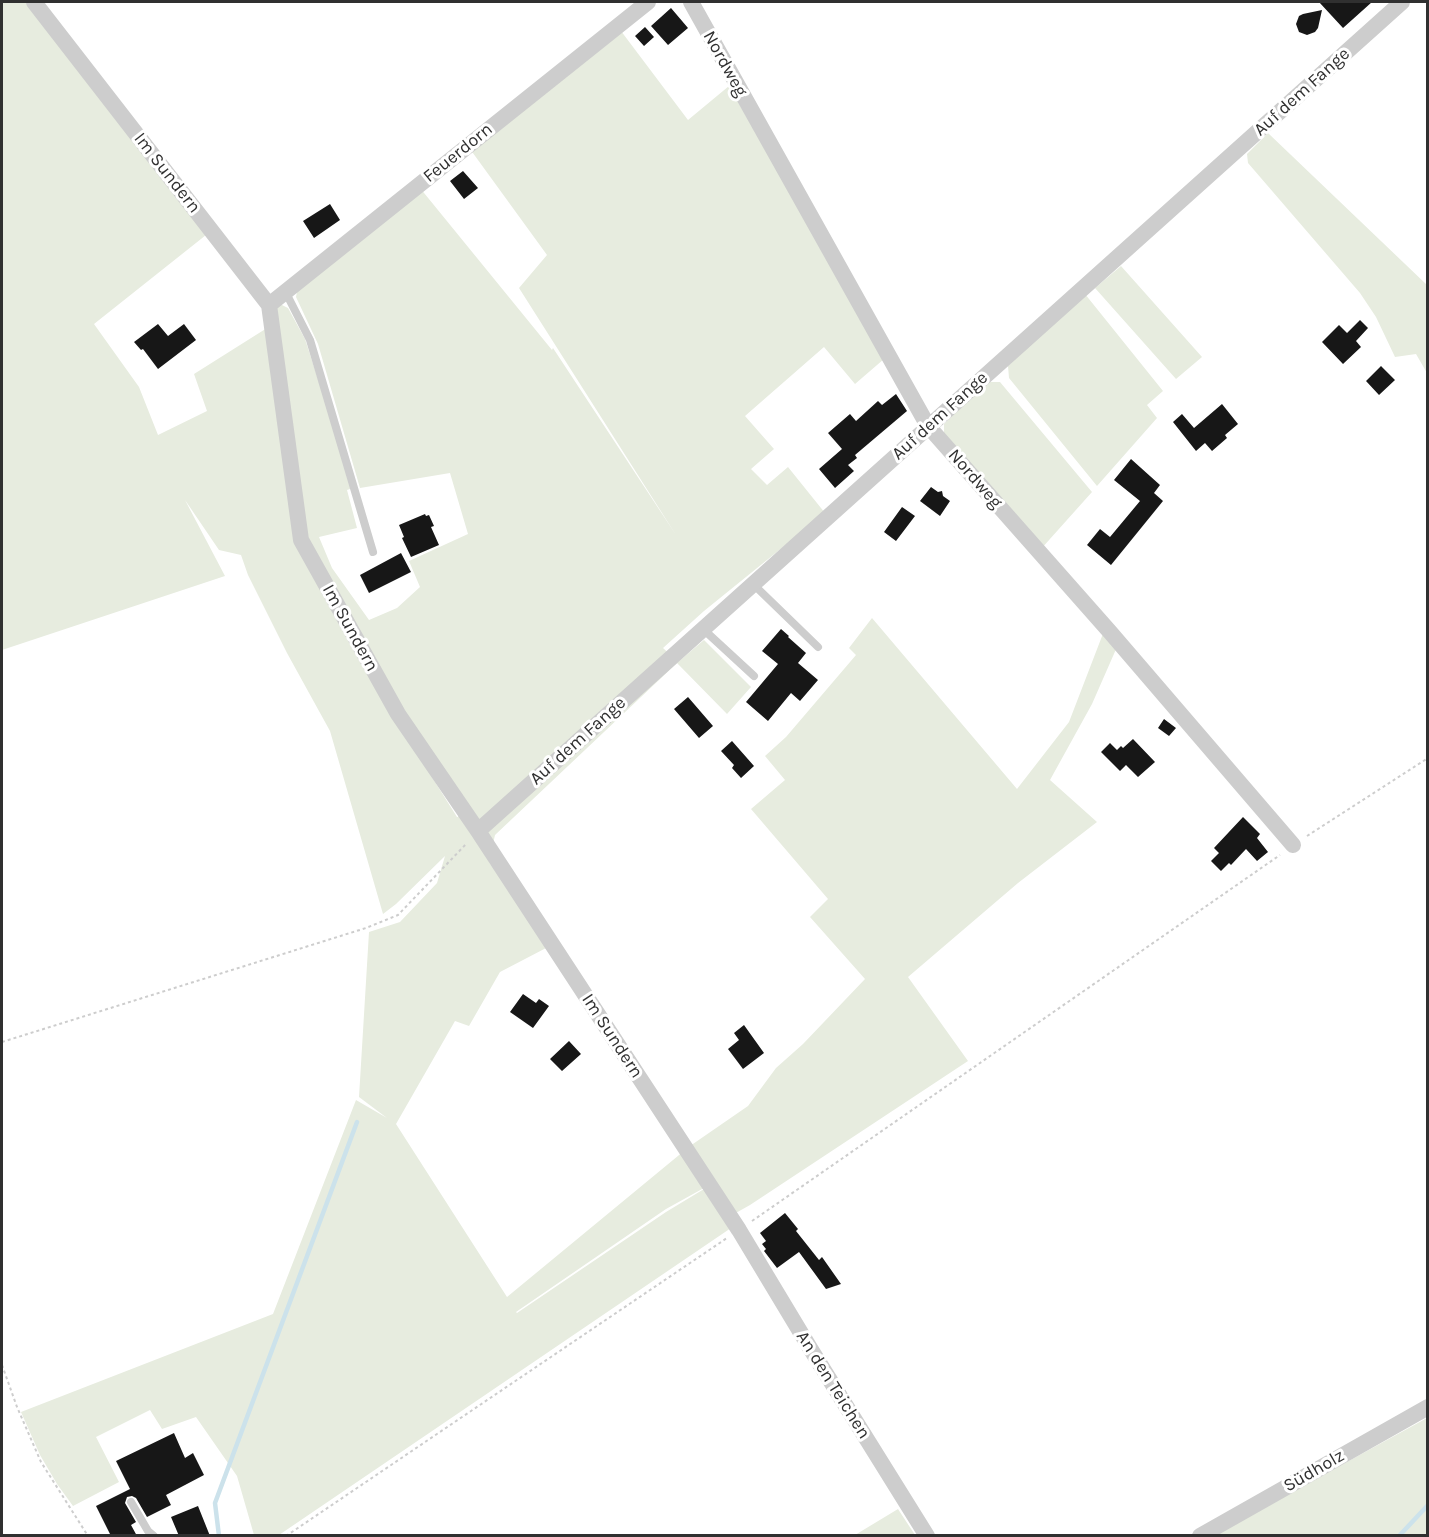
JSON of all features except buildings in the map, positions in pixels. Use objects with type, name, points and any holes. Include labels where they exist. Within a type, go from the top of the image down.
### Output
[{"type":"street","name":"Im Sundern","points":[[34,2],[269,305],[301,540],[398,714],[478,831],[740,1231]]},
{"type":"street","name":"Feuerdorn","points":[[269,305],[648,2]]},
{"type":"street","name":"Nordweg","points":[[691,2],[928,426],[1102,623],[1293,845]]},
{"type":"street","name":"Auf dem Fange","points":[[478,831],[1402,2]]},
{"type":"street","name":"An den Teichen","points":[[740,1231],[927,1536]]},
{"type":"street","name":"Südholz","points":[[1200,1536],[1428,1407]]},
{"type":"lane","points":[[285,291],[310,340],[373,552]]},
{"type":"lane","points":[[753,584],[818,647]]},
{"type":"lane","points":[[703,629],[754,676]]},
{"type":"lane","points":[[131,1502],[148,1531],[154,1536]]},
{"type":"path","points":[[286,1536],[740,1231],[1293,845],[1428,758]]},
{"type":"path","points":[[2,1042],[366,928],[398,915],[478,831]]},
{"type":"path","points":[[2,1365],[41,1462],[88,1536]]},
{"type":"shaded area","points":[[2,2],[27,2],[206,235],[94,324],[139,387],[158,435],[207,411],[194,374],[267,328],[278,303],[288,308],[305,339],[353,488],[347,490],[357,528],[319,537],[332,568],[369,620],[397,608],[420,587],[409,561],[468,534],[450,473],[360,488],[318,344],[296,297],[298,287],[420,188],[552,350],[553,348],[676,535],[519,288],[547,255],[470,149],[621,31],[688,120],[729,86],[884,359],[855,384],[824,347],[745,416],[774,449],[751,469],[767,485],[788,467],[825,513],[704,611],[663,648],[678,662],[704,640],[751,687],[727,714],[677,663],[495,835],[489,862],[548,947],[500,972],[469,1026],[455,1021],[396,1124],[507,1297],[690,1146],[748,1106],[776,1068],[803,1044],[865,979],[810,917],[828,899],[751,809],[785,780],[765,756],[786,737],[856,655],[849,648],[872,618],[1017,789],[1069,722],[1104,631],[1117,647],[1092,704],[1050,780],[1097,822],[1018,883],[908,977],[968,1061],[734,1214],[713,1183],[666,1209],[516,1312],[704,1189],[731,1228],[279,1535],[254,1535],[237,1476],[196,1417],[162,1429],[150,1410],[96,1437],[119,1482],[73,1506],[40,1455],[21,1412],[273,1314],[356,1100],[387,1118],[359,1097],[369,932],[400,922],[437,883],[445,856],[383,914],[330,731],[287,653],[248,575],[241,555],[219,550],[185,500],[225,576],[2,650]],"holes":[[[391,712],[460,800],[457,817]]]},
{"type":"shaded area","points":[[1268,133],[1427,285],[1427,373],[1416,354],[1395,357],[1376,317],[1360,293],[1248,163],[1247,154]]},
{"type":"shaded area","points":[[1121,266],[1202,357],[1176,379],[1095,288]]},
{"type":"shaded area","points":[[1085,294],[1163,391],[1147,405],[1157,418],[1097,486],[1009,378],[1008,366]]},
{"type":"shaded area","points":[[988,382],[1000,382],[1092,492],[1041,549],[944,435],[944,424]]},
{"type":"shaded area","points":[[1427,1418],[1427,1535],[1214,1535]]},
{"type":"shaded area","points":[[898,1509],[915,1535],[855,1535]]},
{"type":"waterway","points":[[219,1536],[215,1503],[357,1122]]},
{"type":"waterway","points":[[1399,1536],[1428,1505]]}]
